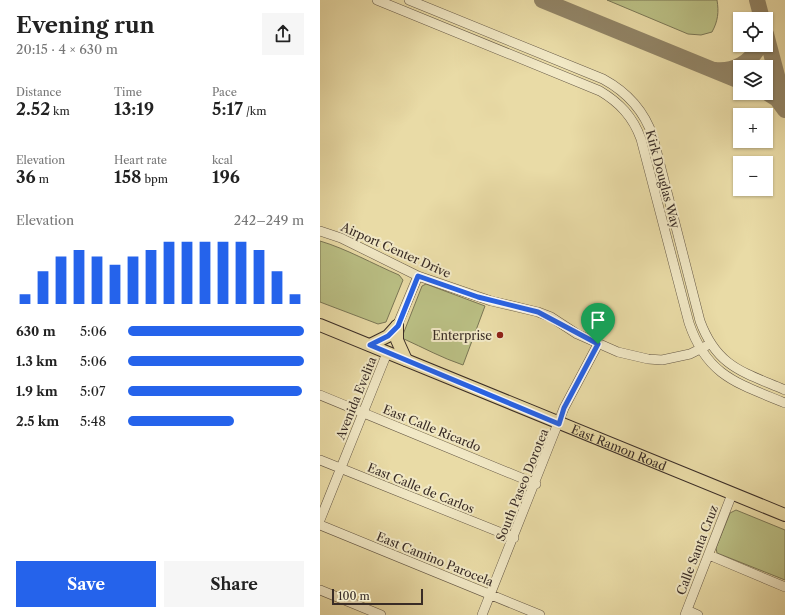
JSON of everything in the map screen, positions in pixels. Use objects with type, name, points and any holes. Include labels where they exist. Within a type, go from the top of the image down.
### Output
[{"type":"main road","name":"East Ramon Road","points":[[320,325],[559,424],[785,515]]},
{"type":"main road","points":[[370,345],[388,336],[398,326]]},
{"type":"main road","points":[[398,326],[398,340],[406,360]]},
{"type":"street","name":"Kirk Douglas Way","points":[[377,0],[600,91],[618,103],[625,110],[638,130],[688,318],[694,337],[700,349],[708,360],[727,377],[785,403]]},
{"type":"street","name":"Kirk Douglas Way","points":[[409,0],[603,79],[619,89],[633,102],[645,118],[653,137],[700,321],[710,344],[721,358],[740,371],[785,390]]},
{"type":"street","name":"Airport Center Drive","points":[[320,231],[341,238],[418,276],[485,299],[538,312],[598,344],[625,354],[648,359],[677,358],[710,344]]},
{"type":"street","points":[[398,326],[418,276]]},
{"type":"street","name":"South Paseo Dorotea","points":[[482,615],[536,484],[564,408],[598,344]]},
{"type":"street","name":"Avenida Evelita","points":[[320,520],[387,353]]},
{"type":"street","name":"East Calle Ricardo","points":[[320,395],[536,484]]},
{"type":"street","name":"East Calle de Carlos","points":[[320,460],[514,538]]},
{"type":"street","name":"Calle Santa Cruz","points":[[686,613],[732,494]]},
{"type":"street","name":"East Camino Parocela","points":[[320,525],[540,615]]},
{"type":"street","points":[[709,555],[785,586]]},
{"type":"street","points":[[320,590],[381,615]]},
{"type":"street","points":[[686,613],[698,615]]},
{"type":"green space","points":[[607,0],[717,0],[718,16],[712,32],[701,35],[688,34]]},
{"type":"green space","points":[[320,241],[350,252],[399,275],[403,280],[386,322],[378,324],[320,302]]},
{"type":"green space","points":[[426,284],[485,306],[463,365],[433,353],[402,337],[422,286]]},
{"type":"green space","points":[[736,510],[785,530],[785,580],[717,553],[716,548],[730,513]]},
{"type":"taxiway","points":[[542,0],[733,78]]},
{"type":"taxiway","points":[[757,0],[760,12]]},
{"type":"taxiway","points":[[715,70],[729,69],[741,65],[755,52]]},
{"type":"taxiway","points":[[771,52],[785,106]]},
{"type":"taxiway","points":[[773,96],[777,99],[785,110]]},
{"type":"place","name":"Enterprise","points":[[500,335]]},
{"type":"route","points":[[418,276],[491,301],[538,312],[598,344],[564,408],[559,424],[370,345],[388,336],[398,326],[418,276]]}]
